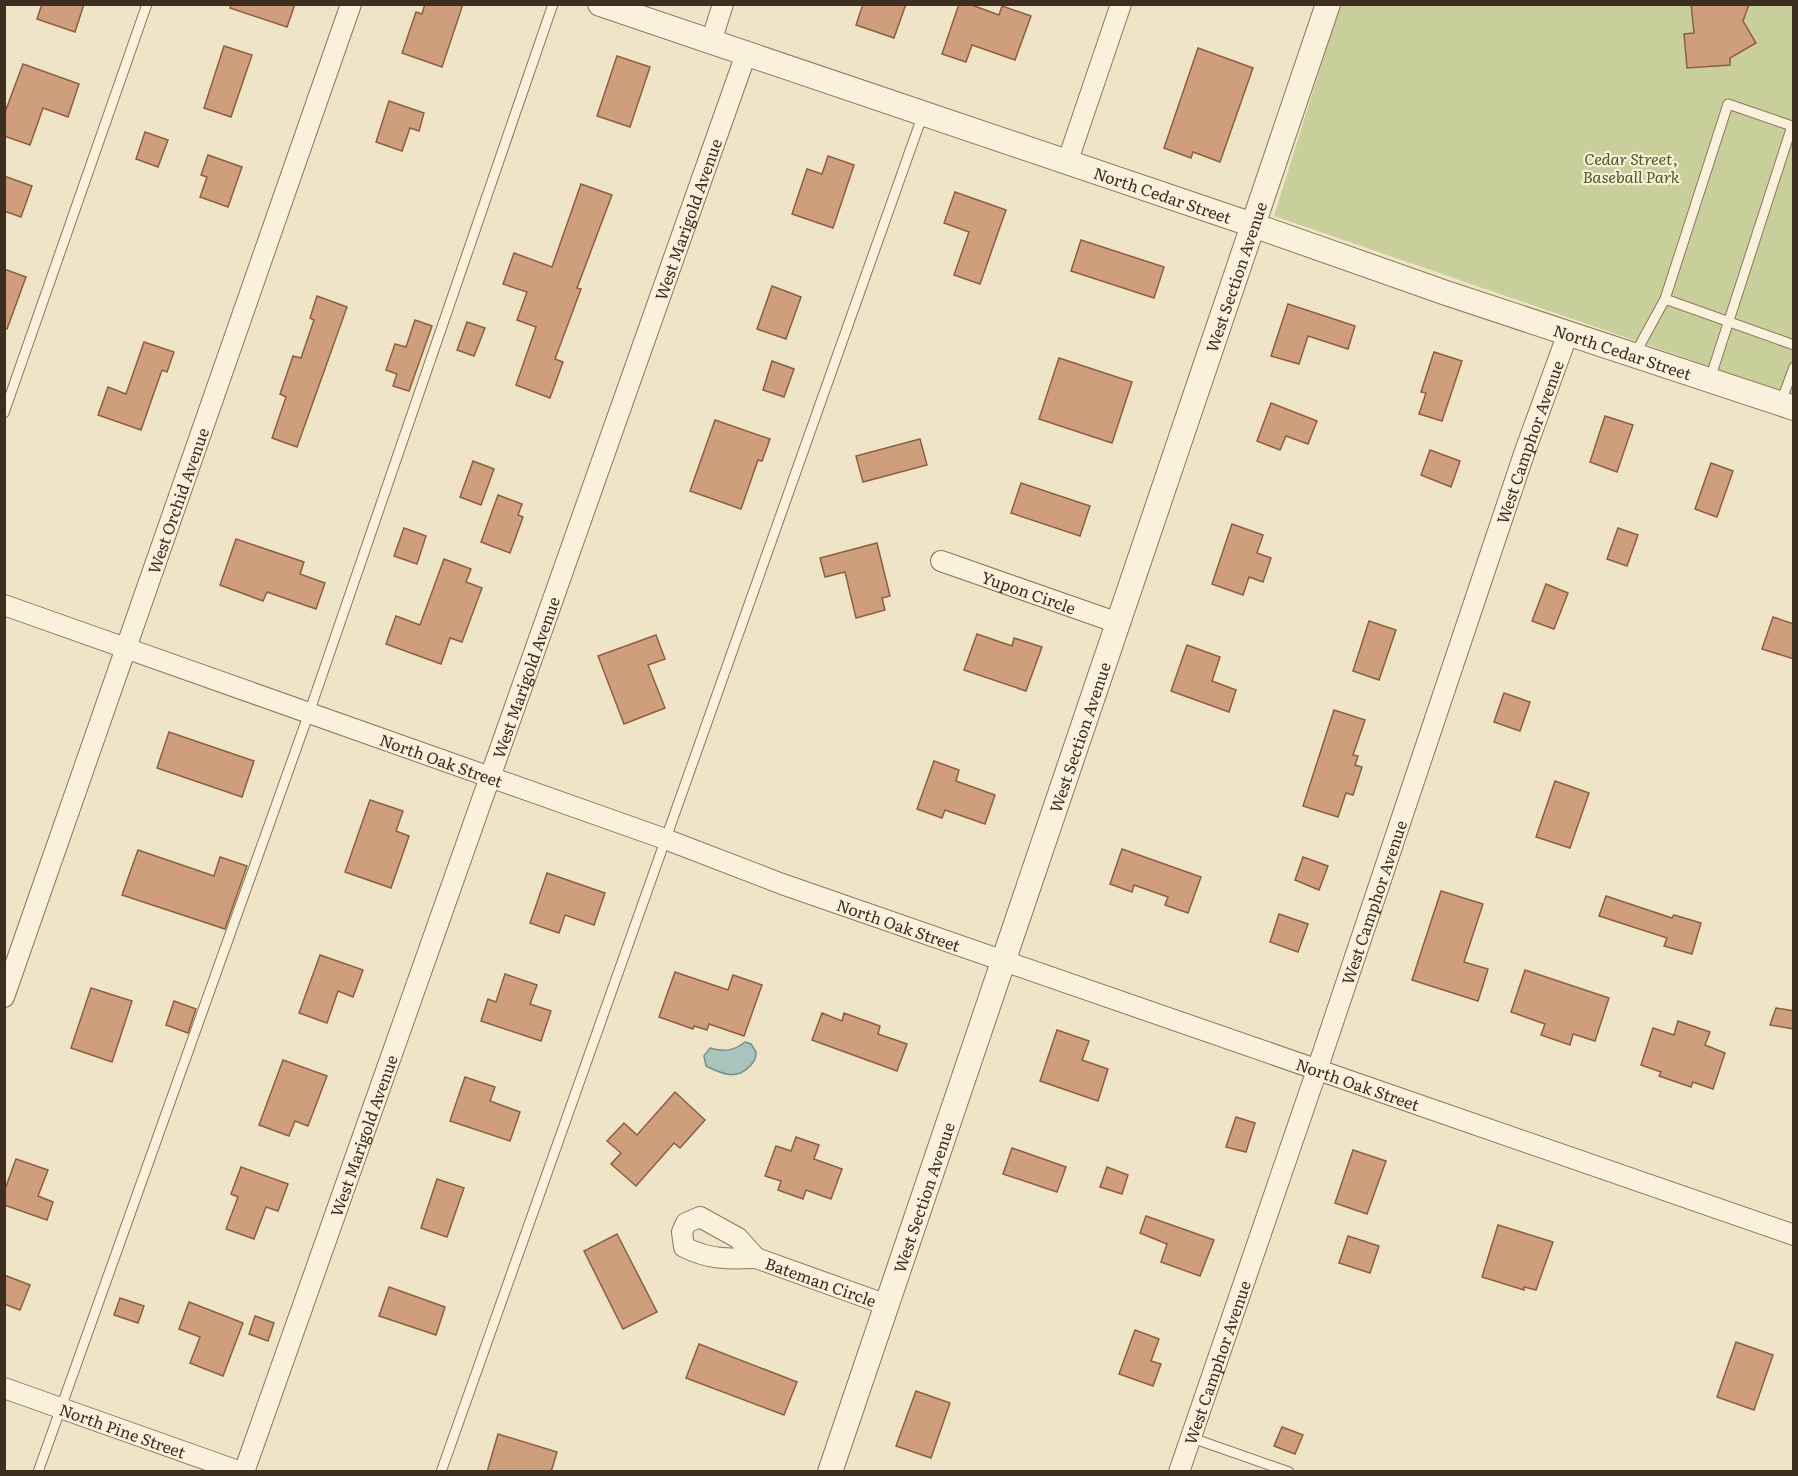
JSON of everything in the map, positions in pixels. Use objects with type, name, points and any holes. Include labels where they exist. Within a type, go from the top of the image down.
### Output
[{"type":"street","name":"West Orchid Avenue","points":[[4,997],[351,4]]},
{"type":"street","name":"North Cedar Street","points":[[600,4],[1253,225],[1446,293],[1787,406]]},
{"type":"street","points":[[711,42],[723,4]]},
{"type":"street","points":[[1067,163],[1121,4]]},
{"type":"street","name":"West Section Avenue","points":[[830,1472],[1328,4]]},
{"type":"street","name":"West Marigold Avenue","points":[[242,1472],[746,54]]},
{"type":"street","name":"West Camphor Avenue","points":[[1179,1472],[1525,451],[1568,333]]},
{"type":"street","name":"Yupon Circle","points":[[941,561],[1118,623]]},
{"type":"street","name":"North Oak Street","points":[[4,605],[665,839],[782,884],[1794,1235]]},
{"type":"street","name":"Bateman Circle","points":[[756,1258],[887,1305]]},
{"type":"street","name":"North Pine Street","points":[[4,1388],[242,1472]]},
{"type":"lane","points":[[4,412],[147,4]]},
{"type":"lane","points":[[38,1472],[309,713],[553,4]]},
{"type":"lane","points":[[1634,356],[1665,299],[1728,104],[1792,126],[1709,381]]},
{"type":"lane","points":[[441,1472],[923,114]]},
{"type":"lane","points":[[1665,299],[1794,345]]},
{"type":"lane","points":[[1787,406],[1794,367]]},
{"type":"lane","points":[[1191,1438],[1289,1472]]},
{"type":"green space","name":"Cedar Street, Baseball Park","points":[[1340,5],[1793,5],[1793,395],[1274,216]]},
{"type":"water","points":[[745,1042],[751,1044],[756,1052],[754,1060],[746,1070],[729,1074],[706,1066],[704,1056],[710,1048],[729,1050]]},
{"type":"building","points":[[42,4],[84,4],[75,32],[37,19]]},
{"type":"building","points":[[231,4],[295,4],[287,27],[230,8]]},
{"type":"building","points":[[425,4],[463,4],[442,67],[402,53],[416,12],[422,14]]},
{"type":"building","points":[[863,4],[906,4],[894,38],[856,25]]},
{"type":"building","points":[[959,4],[969,4],[999,15],[1002,6],[1031,16],[1015,60],[972,45],[966,62],[942,54]]},
{"type":"building","points":[[1691,4],[1749,4],[1743,21],[1756,43],[1730,58],[1730,65],[1687,68],[1684,34],[1694,33]]},
{"type":"building","points":[[224,46],[252,55],[231,117],[204,108]]},
{"type":"building","points":[[1198,48],[1253,68],[1220,162],[1193,152],[1191,158],[1164,148]]},
{"type":"building","points":[[617,56],[650,67],[630,127],[597,116]]},
{"type":"building","points":[[23,64],[79,84],[68,117],[43,108],[30,145],[4,136],[4,115]]},
{"type":"building","points":[[389,101],[424,113],[419,131],[410,128],[402,151],[376,142]]},
{"type":"building","points":[[145,132],[168,140],[158,167],[136,159]]},
{"type":"building","points":[[208,155],[242,167],[228,207],[200,197],[207,177],[201,175]]},
{"type":"building","points":[[828,156],[854,165],[833,228],[792,214],[807,169],[822,174]]},
{"type":"building","points":[[4,176],[32,186],[21,217],[4,211]]},
{"type":"building","points":[[581,184],[612,195],[577,288],[581,289],[555,359],[563,362],[550,398],[516,385],[536,327],[517,320],[527,292],[503,284],[514,253],[552,267]]},
{"type":"building","points":[[955,192],[1006,210],[980,284],[954,275],[969,232],[944,223]]},
{"type":"building","points":[[1081,240],[1164,267],[1154,298],[1071,271]]},
{"type":"building","points":[[4,269],[26,277],[7,329],[4,328]]},
{"type":"building","points":[[772,286],[801,297],[786,339],[757,329]]},
{"type":"building","points":[[317,296],[347,307],[297,447],[272,438],[286,397],[280,394],[293,356],[301,358],[314,320],[310,318]]},
{"type":"building","points":[[1288,304],[1355,326],[1348,349],[1308,336],[1299,364],[1271,356]]},
{"type":"building","points":[[415,320],[432,326],[409,391],[393,386],[397,374],[386,370],[395,344],[406,347]]},
{"type":"building","points":[[467,322],[485,328],[474,356],[457,350]]},
{"type":"building","points":[[144,342],[174,352],[167,372],[162,370],[141,430],[98,415],[108,387],[126,394]]},
{"type":"building","points":[[1434,352],[1462,361],[1442,421],[1419,414],[1426,393],[1421,392]]},
{"type":"building","points":[[1059,358],[1132,382],[1112,443],[1039,419]]},
{"type":"building","points":[[772,361],[794,369],[784,397],[763,390]]},
{"type":"building","points":[[1271,403],[1317,421],[1308,444],[1286,436],[1280,450],[1257,441]]},
{"type":"building","points":[[1605,416],[1633,425],[1617,472],[1590,462]]},
{"type":"building","points":[[715,420],[770,439],[762,461],[758,460],[741,509],[690,491]]},
{"type":"building","points":[[920,439],[927,465],[863,482],[856,456]]},
{"type":"building","points":[[1430,450],[1460,461],[1451,487],[1421,475]]},
{"type":"building","points":[[473,461],[494,469],[481,505],[460,497]]},
{"type":"building","points":[[1711,463],[1733,471],[1717,517],[1695,509]]},
{"type":"building","points":[[1021,483],[1090,506],[1080,536],[1011,513]]},
{"type":"building","points":[[498,495],[522,504],[518,515],[523,517],[510,553],[481,542]]},
{"type":"building","points":[[1232,524],[1263,535],[1257,553],[1271,558],[1263,582],[1249,577],[1243,595],[1212,584]]},
{"type":"building","points":[[404,528],[426,536],[417,564],[394,556]]},
{"type":"building","points":[[1618,528],[1638,535],[1627,566],[1607,559]]},
{"type":"building","points":[[236,539],[304,562],[300,574],[325,583],[316,609],[267,592],[263,601],[220,585]]},
{"type":"building","points":[[877,543],[890,596],[882,598],[885,610],[856,618],[845,572],[825,577],[820,558]]},
{"type":"building","points":[[444,559],[471,569],[466,582],[482,588],[462,642],[450,638],[441,664],[386,644],[396,616],[420,625]]},
{"type":"building","points":[[1546,584],[1568,593],[1554,629],[1532,621]]},
{"type":"building","points":[[1773,617],[1794,624],[1794,659],[1762,649]]},
{"type":"building","points":[[1369,621],[1396,630],[1379,680],[1353,671]]},
{"type":"building","points":[[977,634],[1012,646],[1014,638],[1042,647],[1026,691],[964,670]]},
{"type":"building","points":[[656,635],[665,659],[648,665],[665,708],[624,724],[598,656]]},
{"type":"building","points":[[1187,645],[1220,657],[1212,681],[1236,690],[1229,712],[1171,691]]},
{"type":"building","points":[[1504,693],[1530,702],[1520,731],[1494,722]]},
{"type":"building","points":[[1334,710],[1365,720],[1353,755],[1358,756],[1355,765],[1362,767],[1353,795],[1346,793],[1338,817],[1303,806]]},
{"type":"building","points":[[169,732],[254,761],[242,797],[157,768]]},
{"type":"building","points":[[934,761],[959,770],[956,781],[995,795],[985,824],[945,810],[942,818],[917,809]]},
{"type":"building","points":[[1555,781],[1589,793],[1570,848],[1536,837]]},
{"type":"building","points":[[370,800],[403,811],[396,831],[409,836],[391,888],[345,872]]},
{"type":"building","points":[[1122,849],[1201,877],[1188,913],[1165,905],[1168,897],[1134,885],[1132,892],[1110,884]]},
{"type":"building","points":[[138,850],[214,876],[220,857],[247,866],[225,929],[122,895]]},
{"type":"building","points":[[1303,857],[1328,866],[1319,890],[1295,880]]},
{"type":"building","points":[[547,873],[605,893],[594,925],[565,915],[559,933],[530,923]]},
{"type":"building","points":[[1441,891],[1483,904],[1464,962],[1488,969],[1478,1001],[1412,980]]},
{"type":"building","points":[[1606,896],[1672,918],[1674,915],[1701,923],[1692,954],[1664,946],[1667,938],[1599,916]]},
{"type":"building","points":[[1279,914],[1308,924],[1298,952],[1270,942]]},
{"type":"building","points":[[320,955],[363,970],[353,997],[338,991],[327,1023],[299,1013]]},
{"type":"building","points":[[1525,970],[1609,998],[1595,1041],[1573,1034],[1570,1045],[1541,1035],[1545,1024],[1511,1012]]},
{"type":"building","points":[[675,972],[728,990],[733,975],[762,985],[744,1036],[709,1024],[707,1030],[694,1026],[693,1029],[659,1017]]},
{"type":"building","points":[[505,974],[537,985],[530,1004],[551,1011],[541,1041],[481,1021],[488,999],[496,1002]]},
{"type":"building","points":[[91,988],[132,1001],[112,1062],[71,1048]]},
{"type":"building","points":[[174,1001],[196,1009],[188,1033],[166,1025]]},
{"type":"building","points":[[1776,1008],[1794,1011],[1794,1029],[1770,1025]]},
{"type":"building","points":[[822,1013],[842,1021],[844,1013],[880,1026],[878,1034],[907,1044],[897,1071],[812,1040]]},
{"type":"building","points":[[1678,1021],[1710,1032],[1705,1045],[1725,1053],[1713,1089],[1693,1082],[1691,1087],[1659,1076],[1661,1072],[1641,1065],[1653,1028],[1674,1035]]},
{"type":"building","points":[[1057,1030],[1089,1041],[1082,1060],[1108,1069],[1098,1101],[1040,1081]]},
{"type":"building","points":[[283,1060],[327,1076],[308,1126],[295,1121],[289,1136],[259,1125]]},
{"type":"building","points":[[465,1077],[495,1087],[490,1101],[520,1112],[510,1141],[450,1121]]},
{"type":"building","points":[[675,1092],[705,1120],[680,1148],[674,1143],[636,1186],[611,1164],[621,1153],[607,1141],[624,1123],[637,1135]]},
{"type":"building","points":[[1236,1117],[1255,1123],[1246,1152],[1226,1147]]},
{"type":"building","points":[[796,1137],[819,1145],[814,1159],[842,1169],[831,1199],[806,1190],[803,1199],[778,1190],[781,1181],[765,1176],[776,1146],[791,1151]]},
{"type":"building","points":[[1012,1148],[1066,1167],[1057,1192],[1003,1174]]},
{"type":"building","points":[[1353,1150],[1386,1161],[1367,1214],[1335,1203]]},
{"type":"building","points":[[16,1159],[48,1170],[38,1196],[53,1202],[47,1220],[4,1205],[4,1192]]},
{"type":"building","points":[[241,1167],[288,1184],[278,1211],[266,1207],[254,1239],[226,1229],[238,1197],[231,1194]]},
{"type":"building","points":[[1107,1167],[1128,1175],[1122,1194],[1100,1187]]},
{"type":"building","points":[[437,1179],[464,1188],[447,1237],[421,1228]]},
{"type":"building","points":[[1146,1216],[1214,1240],[1200,1276],[1161,1262],[1167,1244],[1140,1233]]},
{"type":"building","points":[[1498,1225],[1553,1242],[1536,1290],[1524,1287],[1524,1290],[1482,1277]]},
{"type":"building","points":[[617,1234],[657,1312],[623,1329],[584,1251]]},
{"type":"building","points":[[1348,1236],[1379,1246],[1370,1273],[1339,1263]]},
{"type":"building","points":[[4,1275],[30,1285],[20,1310],[4,1304]]},
{"type":"building","points":[[389,1287],[445,1307],[436,1335],[379,1316]]},
{"type":"building","points":[[120,1298],[144,1306],[138,1323],[114,1315]]},
{"type":"building","points":[[189,1302],[243,1323],[223,1376],[190,1363],[200,1337],[179,1329]]},
{"type":"building","points":[[255,1316],[274,1323],[268,1341],[249,1334]]},
{"type":"building","points":[[1135,1330],[1159,1339],[1151,1361],[1161,1364],[1153,1386],[1119,1374]]},
{"type":"building","points":[[1736,1342],[1773,1355],[1754,1410],[1717,1397]]},
{"type":"building","points":[[699,1344],[797,1382],[784,1415],[686,1378]]},
{"type":"building","points":[[916,1391],[950,1403],[931,1458],[896,1446]]},
{"type":"building","points":[[1282,1427],[1303,1435],[1295,1454],[1274,1446]]},
{"type":"building","points":[[498,1434],[557,1452],[551,1472],[487,1472]]}]
